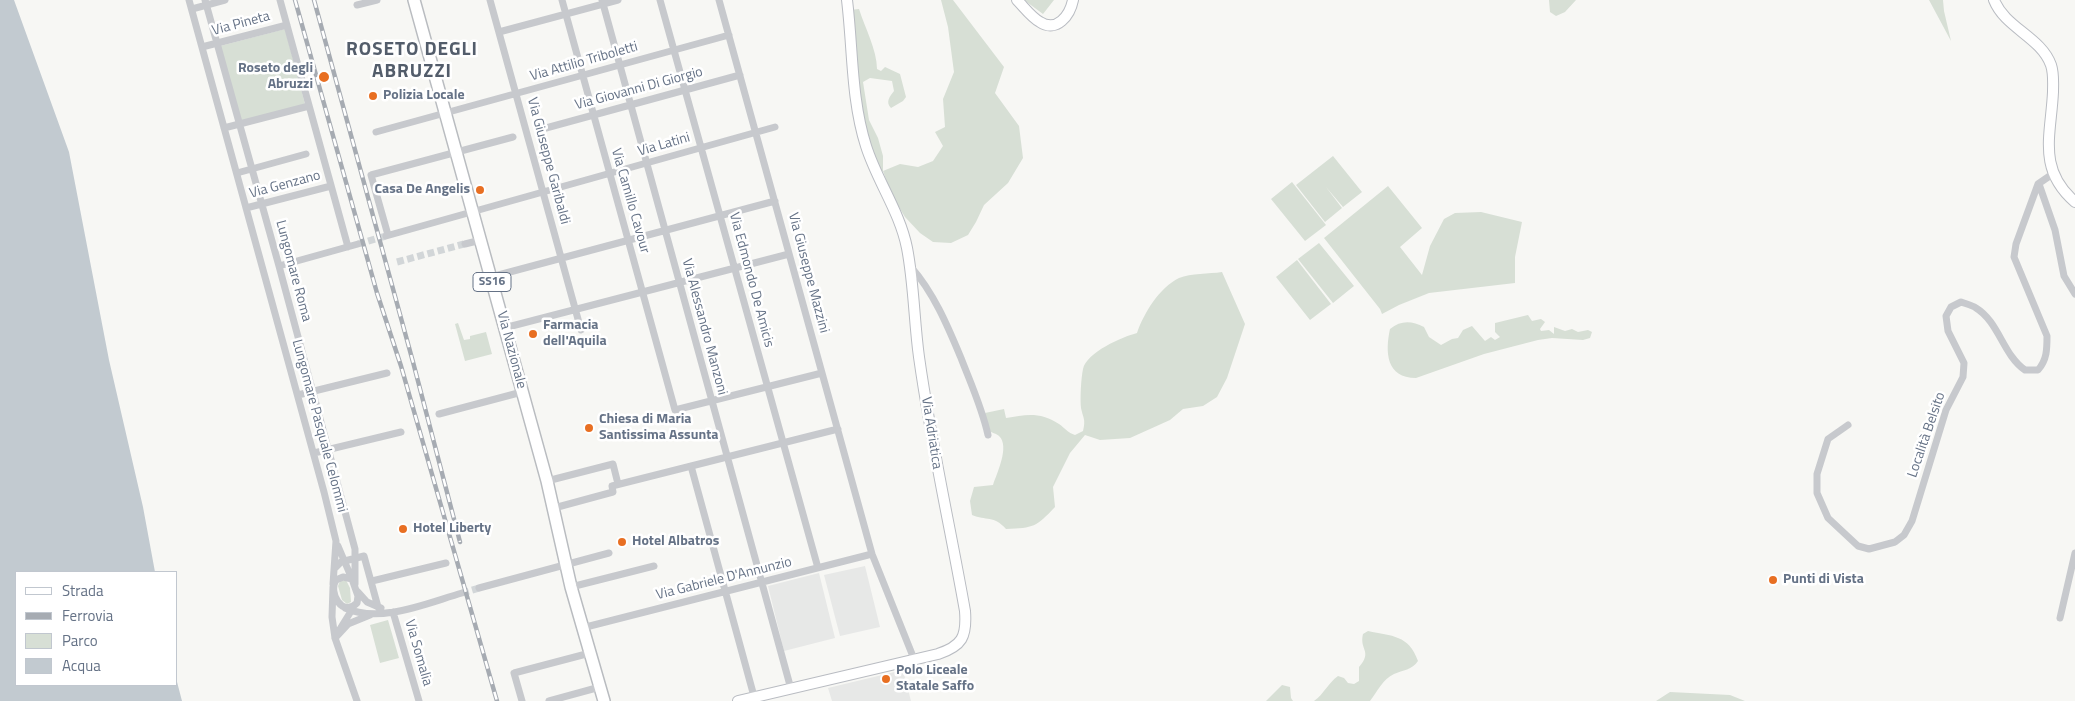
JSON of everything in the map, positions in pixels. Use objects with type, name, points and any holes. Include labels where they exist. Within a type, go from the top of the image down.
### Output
[{"type":"main road","name":"Via Nazionale","points":[[414,0],[554,508],[571,587],[604,701]]},
{"type":"main road","name":"Via Adriatica","points":[[738,701],[755,699],[944,652],[957,645],[964,636],[966,620],[932,440],[919,356],[904,235],[872,166],[859,121],[847,0]]},
{"type":"main road","points":[[1017,0],[1038,21],[1048,25],[1063,20],[1070,12],[1073,1]]},
{"type":"main road","points":[[1994,0],[2003,14],[2040,48],[2051,65],[2054,81],[2048,142],[2049,161],[2064,193],[2075,202]]},
{"type":"street","name":"Lungomare Pasquale Celommi","points":[[189,0],[314,453],[336,541]]},
{"type":"street","points":[[192,9],[206,2],[225,0]]},
{"type":"street","points":[[280,0],[348,246]]},
{"type":"street","points":[[357,6],[377,0]]},
{"type":"street","name":"Via Giuseppe Garibaldi","points":[[490,0],[581,330]]},
{"type":"street","name":"Via Camillo Cavour","points":[[562,0],[675,410],[712,400]]},
{"type":"street","points":[[500,32],[603,2],[618,0]]},
{"type":"street","name":"Via Edmondo De Amicis","points":[[660,0],[818,568]]},
{"type":"street","name":"Via Giuseppe Mazzini","points":[[719,0],[872,554],[914,659]]},
{"type":"street","name":"Lungomare Roma","points":[[206,2],[355,549],[354,558]]},
{"type":"street","name":"Via Alessandro Manzoni","points":[[603,2],[791,689]]},
{"type":"street","name":"Via Pineta","points":[[202,47],[287,25]]},
{"type":"street","name":"Via Attilio Triboletti","points":[[376,132],[729,35]]},
{"type":"street","name":"Via Giovanni Di Giorgio","points":[[546,128],[740,75]]},
{"type":"street","points":[[224,128],[309,106]]},
{"type":"street","name":"Via Latini","points":[[457,151],[371,175],[387,235],[775,127]]},
{"type":"street","points":[[457,151],[512,137]]},
{"type":"street","points":[[237,173],[306,154]]},
{"type":"street","points":[[2054,173],[2038,184],[2056,230],[2064,276],[2075,294]]},
{"type":"street","name":"Località Belsito","points":[[1848,425],[1828,439],[1817,474],[1817,493],[1828,518],[1848,539],[1858,546],[1869,549],[1887,545],[1904,535],[1912,521],[1946,410],[1963,377],[1964,363],[1948,331],[1946,316],[1951,307],[1961,302],[1976,308],[1989,320],[2011,356],[2025,370],[2038,370],[2044,364],[2047,336],[2014,257],[2016,244],[2038,184]]},
{"type":"street","name":"Via Genzano","points":[[246,208],[331,186]]},
{"type":"street","points":[[491,277],[775,201]]},
{"type":"street","points":[[465,244],[481,240]]},
{"type":"street","points":[[279,266],[358,244]]},
{"type":"street","points":[[504,328],[790,254]]},
{"type":"street","points":[[909,265],[922,281],[947,325],[982,410],[988,435]]},
{"type":"street","points":[[298,396],[387,373]]},
{"type":"street","points":[[712,400],[822,373]]},
{"type":"street","points":[[439,414],[522,392]]},
{"type":"street","points":[[615,485],[838,429]]},
{"type":"street","points":[[314,453],[401,432]]},
{"type":"street","points":[[546,480],[613,464],[614,492],[554,508]]},
{"type":"street","points":[[690,466],[755,699]]},
{"type":"street","points":[[335,638],[350,608],[358,598],[336,541]]},
{"type":"street","points":[[336,541],[332,617],[335,638],[356,701]]},
{"type":"street","points":[[479,588],[609,553]]},
{"type":"street","points":[[2060,618],[2075,553]]},
{"type":"street","name":"Via Gabriele D'Annunzio","points":[[582,628],[872,554]]},
{"type":"street","points":[[335,568],[344,561],[363,556],[366,557],[372,581],[375,612]]},
{"type":"street","points":[[354,558],[354,584]]},
{"type":"street","points":[[372,581],[446,563]]},
{"type":"street","points":[[571,587],[654,566]]},
{"type":"street","points":[[375,612],[364,600],[354,584],[340,577],[336,580],[333,586],[337,601],[350,608],[375,612],[396,611],[462,593]]},
{"type":"street","name":"Via Somalia","points":[[396,611],[419,701]]},
{"type":"street","points":[[335,638],[348,624],[375,612]]},
{"type":"street","points":[[522,701],[514,673],[590,653]]},
{"type":"street","points":[[549,701],[600,687]]},
{"type":"shaded area","points":[[865,566],[880,627],[840,636],[824,575]]},
{"type":"shaded area","points":[[819,573],[835,638],[784,651],[768,586]]},
{"type":"shaded area","name":"Polo Liceale Statale Saffo","points":[[903,670],[911,701],[832,701],[828,688]]},
{"type":"green space","points":[[941,0],[953,0],[1004,67],[995,93],[1019,126],[1023,158],[1008,183],[984,205],[968,235],[951,243],[933,242],[920,233],[905,217],[891,194],[883,171],[900,164],[918,167],[933,161],[943,146],[935,132],[945,127],[943,99],[954,72],[948,27]]},
{"type":"green space","points":[[1024,0],[1054,0],[1043,14]]},
{"type":"green space","points":[[1549,0],[1576,0],[1565,12],[1556,16],[1550,12]]},
{"type":"green space","points":[[1929,0],[1943,0],[1951,41]]},
{"type":"green space","points":[[859,9],[873,47],[877,69],[881,71],[885,67],[900,74],[906,97],[891,108],[888,101],[894,91],[892,81],[870,78],[863,82],[869,120],[878,138],[883,156],[883,171],[877,173],[862,130],[850,10]]},
{"type":"green space","points":[[285,29],[305,104],[241,121],[220,46]]},
{"type":"green space","points":[[1333,156],[1362,192],[1343,207],[1326,187],[1342,208],[1325,222],[1296,185]]},
{"type":"green space","points":[[1292,182],[1326,225],[1305,241],[1271,199]]},
{"type":"green space","points":[[1388,186],[1422,228],[1400,247],[1422,275],[1430,246],[1444,219],[1455,213],[1481,212],[1522,222],[1515,257],[1515,283],[1429,293],[1382,314],[1324,238]]},
{"type":"green space","points":[[1319,243],[1354,286],[1333,303],[1298,259]]},
{"type":"green space","points":[[1297,260],[1331,304],[1310,320],[1276,277]]},
{"type":"green space","points":[[1222,272],[1245,324],[1227,378],[1217,397],[1203,406],[1183,409],[1170,420],[1130,438],[1100,440],[1085,435],[1070,453],[1053,487],[1055,507],[1034,525],[1006,529],[994,520],[972,515],[970,501],[974,487],[993,485],[1003,453],[1002,440],[999,436],[988,431],[985,413],[1004,409],[1006,418],[1027,415],[1046,417],[1075,435],[1083,431],[1084,421],[1081,408],[1082,378],[1083,369],[1091,357],[1106,346],[1137,333],[1153,302],[1172,282],[1189,275]]},
{"type":"green space","points":[[1528,315],[1532,321],[1541,319],[1545,322],[1540,329],[1541,331],[1549,330],[1554,334],[1554,327],[1565,331],[1572,329],[1578,332],[1588,330],[1592,332],[1590,338],[1583,340],[1552,338],[1484,354],[1416,378],[1399,374],[1393,369],[1390,362],[1388,338],[1390,329],[1398,324],[1411,323],[1424,327],[1429,337],[1441,345],[1458,338],[1463,330],[1472,326],[1485,341],[1491,337],[1495,340],[1500,337],[1495,332],[1495,323]]},
{"type":"green space","points":[[458,323],[464,340],[470,339],[470,336],[486,332],[492,354],[465,361],[455,324]]},
{"type":"green space","points":[[346,580],[350,588],[351,602],[347,604],[342,600],[338,586],[340,581]]},
{"type":"green space","points":[[388,620],[399,658],[380,663],[370,625]]},
{"type":"green space","points":[[1368,631],[1405,641],[1414,652],[1418,661],[1410,668],[1387,679],[1370,701],[1314,701],[1338,676],[1344,678],[1348,683],[1354,684],[1359,681],[1359,667],[1365,657],[1362,639],[1363,634]]},
{"type":"green space","points":[[1282,685],[1290,687],[1293,701],[1266,701]]},
{"type":"green space","points":[[1670,692],[1730,695],[1745,701],[1656,701]]},
{"type":"water","points":[[0,0],[14,0],[69,152],[109,360],[143,507],[155,571],[15,571],[15,686],[178,686],[182,701],[0,701]]},
{"type":"tunnel","points":[[358,244],[386,236]]},
{"type":"tunnel","points":[[397,262],[464,244]]},
{"type":"tunnel","points":[[462,593],[479,588]]},
{"type":"railway","points":[[295,0],[377,293],[401,366],[497,701]]},
{"type":"railway","points":[[314,0],[460,542]]},
{"type":"place","name":"Roseto degli Abruzzi","points":[[324,77]]},
{"type":"place","name":"Polizia Locale","points":[[373,96]]},
{"type":"place","name":"Casa De Angelis","points":[[480,190]]},
{"type":"place","name":"Farmacia dell'Aquila","points":[[533,334]]},
{"type":"place","name":"Chiesa di Maria Santissima Assunta","points":[[589,428]]},
{"type":"place","name":"Hotel Liberty","points":[[403,529]]},
{"type":"place","name":"Hotel Albatros","points":[[622,542]]},
{"type":"place","name":"Punti di Vista","points":[[1773,580]]},
{"type":"place","name":"Polo Liceale Statale Saffo","points":[[886,679]]},
{"type":"district","name":"ROSETO DEGLI ABRUZZI","points":[[412,61]]}]
